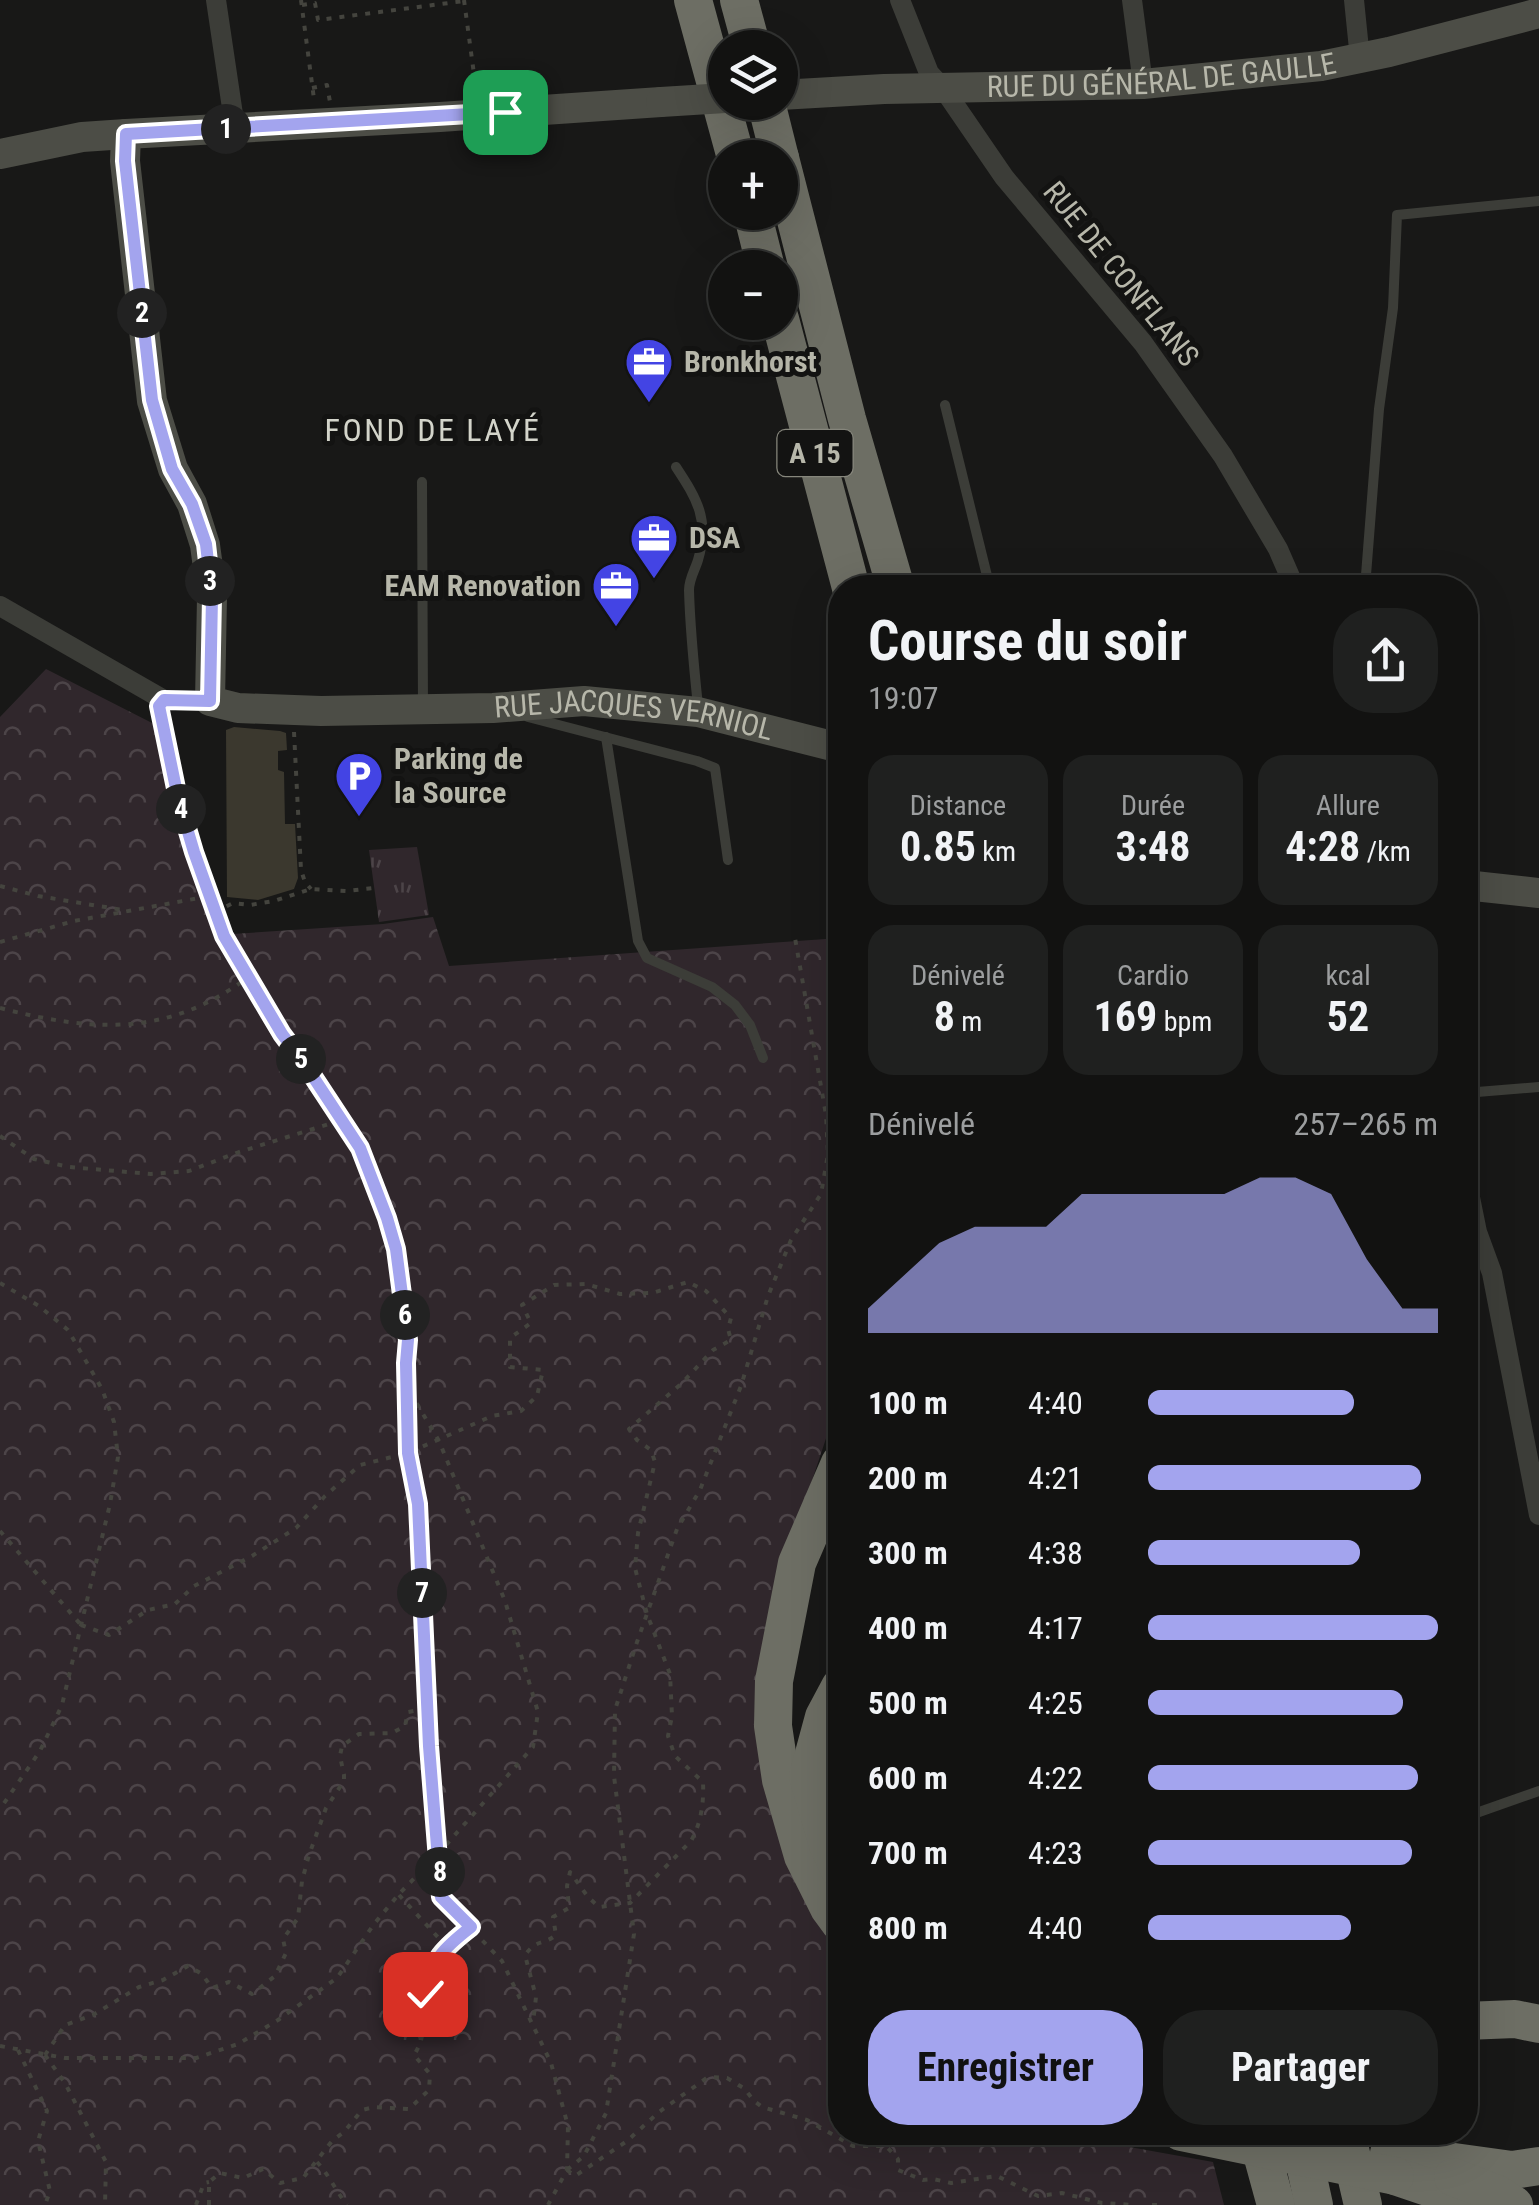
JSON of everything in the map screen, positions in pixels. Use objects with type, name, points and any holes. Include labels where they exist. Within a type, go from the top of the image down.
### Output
[{"type":"highway","points":[[693,0],[731,140]]},
{"type":"highway","points":[[740,0],[748,30]]},
{"type":"highway","name":"A 15","points":[[798,228],[892,575]]},
{"type":"highway","name":"A 15","points":[[786,340],[848,575]]},
{"type":"highway","points":[[828,1492],[798,1563],[774,1681],[773,1726],[781,1780],[803,1856],[828,1906]]},
{"type":"highway","points":[[828,1710],[808,1776],[828,1845]]},
{"type":"highway","points":[[1478,1995],[1539,1998]]},
{"type":"highway","points":[[1478,2020],[1515,2019],[1539,2024]]},
{"type":"highway","points":[[1255,2145],[1482,2188],[1514,2205]]},
{"type":"highway","points":[[1260,2145],[1276,2205]]},
{"type":"highway","points":[[1301,2145],[1314,2205]]},
{"type":"highway","points":[[1328,2145],[1474,2205]]},
{"type":"highway","points":[[1349,2145],[1362,2205]]},
{"type":"highway","points":[[1380,2167],[1512,2170],[1539,2166]]},
{"type":"street","points":[[216,0],[235,128]]},
{"type":"street","name":"RUE DE CONFLANS","points":[[900,0],[929,73],[1004,176],[1143,343],[1232,471],[1289,575]]},
{"type":"street","points":[[1132,0],[1143,84]]},
{"type":"street","points":[[1354,0],[1360,59]]},
{"type":"street","name":"RUE DU GÉNÉRAL DE GAULLE","points":[[798,94],[1143,84],[1320,66],[1539,13]]},
{"type":"street","points":[[0,154],[82,137],[235,128],[324,112],[708,99]]},
{"type":"street","points":[[126,134],[125,161],[152,400],[172,469],[192,504],[206,544],[212,597],[210,701]]},
{"type":"street","name":"RUE JACQUES VERNIOL","points":[[2,611],[164,700],[294,710],[493,708],[584,701],[698,712],[828,745]]},
{"type":"street","points":[[1478,886],[1539,893]]},
{"type":"street","points":[[1478,1235],[1492,1273],[1539,1515]]},
{"type":"lane","points":[[1366,575],[1397,215],[1539,201]]},
{"type":"lane","points":[[945,405],[987,575]]},
{"type":"lane","points":[[676,467],[695,496],[704,532],[689,584],[698,712]]},
{"type":"lane","points":[[422,482],[423,708]]},
{"type":"lane","points":[[493,708],[697,760],[715,768],[728,860]]},
{"type":"lane","points":[[606,737],[638,941],[647,958],[712,987],[735,1004],[750,1024],[763,1058]]},
{"type":"lane","points":[[1478,1092],[1539,1087]]},
{"type":"lane","points":[[1478,1812],[1539,1791]]},
{"type":"path","points":[[324,112],[312,88],[301,3],[316,4],[318,20],[464,1],[476,92]]},
{"type":"path","points":[[312,88],[327,85],[324,112]]},
{"type":"path","points":[[164,700],[158,712],[170,768],[224,936],[282,1034],[360,1148],[396,1249],[408,1340],[408,1453],[418,1504],[441,1897],[502,1961],[534,2023],[551,2063],[568,2126],[567,2170]]},
{"type":"path","points":[[294,710],[301,870],[311,889]]},
{"type":"path","points":[[0,886],[126,910]]},
{"type":"path","points":[[215,912],[233,903],[274,901],[311,889],[374,888]]},
{"type":"path","points":[[0,942],[74,921],[210,896]]},
{"type":"path","points":[[548,2205],[567,2170],[584,2156],[606,2114],[634,1934],[614,1776],[615,1710],[678,1529],[700,1490],[741,1386],[768,1296],[792,1240],[821,1194],[828,1154],[826,1116],[795,938]]},
{"type":"path","points":[[0,1008],[73,1024],[113,1026],[202,1007],[248,978]]},
{"type":"path","points":[[0,1136],[34,1159],[69,1168],[151,1174],[189,1170],[342,1120]]},
{"type":"path","points":[[0,1282],[68,1330],[102,1389],[114,1422],[118,1457],[62,1706],[40,1751],[0,1809]]},
{"type":"path","points":[[0,1531],[80,1625],[109,1635],[148,1610],[175,1604],[194,1586],[296,1528],[360,1465],[408,1453],[492,1416],[520,1411],[537,1396],[543,1370],[510,1368],[510,1338],[532,1323],[522,1304],[554,1285],[586,1284],[620,1294],[652,1293],[688,1282],[706,1291],[730,1318],[730,1340],[712,1350],[682,1383],[629,1429],[651,1450],[655,1462],[635,1568],[647,1614],[670,1674],[672,1716],[668,1736],[675,1756],[703,1782],[704,1801],[690,1842],[630,1903],[599,1907],[570,1872],[569,1908],[553,1917],[556,1935],[534,1943],[525,1954],[536,1996],[534,2023]]},
{"type":"path","points":[[0,2046],[76,2058],[196,2058],[238,2044],[337,1978],[399,1894],[533,1746],[538,1712],[505,1601],[439,1441],[408,1388]]},
{"type":"path","points":[[45,2055],[65,2024],[94,2015],[139,1986],[163,1980],[188,1966],[202,1974],[212,1988],[229,1982],[252,1994],[274,1976],[286,1953],[282,1939],[298,1918],[309,1855],[326,1808],[344,1782],[342,1746],[359,1734],[392,1733],[406,1726],[408,1712],[427,1708]]},
{"type":"path","points":[[399,1894],[446,1946]]},
{"type":"path","points":[[196,2205],[204,2183],[220,2173],[243,2178],[263,2169],[280,2182],[303,2178],[362,2110],[409,2108],[429,2090],[430,2074],[414,2055],[421,2041],[427,1980],[439,1953],[471,1927]]},
{"type":"path","points":[[18,2050],[47,2111],[38,2141],[50,2191],[46,2205]]},
{"type":"path","points":[[45,2055],[66,2083],[106,2162],[105,2205]]},
{"type":"path","points":[[567,2170],[575,2176],[627,2141],[708,2076],[728,2078],[762,2106],[807,2120],[828,2132]]},
{"type":"path","points":[[850,2145],[886,2146],[898,2160],[898,2170],[923,2180],[951,2183],[997,2176],[1038,2196],[1062,2193],[1102,2203],[1134,2205]]},
{"type":"path","points":[[317,2162],[348,2205]]},
{"type":"path","points":[[209,2182],[209,2205]]},
{"type":"green space","points":[[46,669],[154,724],[182,830],[217,935],[433,917],[449,966],[828,939],[828,1432],[794,1535],[758,1727],[828,1905],[828,2145],[1118,2145],[1213,2162],[1224,2205],[0,2205],[0,717]]},
{"type":"green space","points":[[417,847],[429,915],[379,922],[369,850]]},
{"type":"shaded area","points":[[234,727],[286,733],[287,750],[278,751],[278,770],[284,772],[285,824],[295,824],[298,878],[294,889],[258,900],[227,897],[226,730]]},
{"type":"place","name":"Bronkhorst","points":[[649,404]]},
{"type":"place","name":"DSA","points":[[654,580]]},
{"type":"place","name":"EAM Renovation","points":[[616,628]]},
{"type":"place","name":"Parking de la Source","points":[[359,818]]},
{"type":"district","name":"FOND DE LAYÉ","points":[[433,430]]},
{"type":"route","points":[[425,1994],[439,1953],[471,1927],[441,1897],[429,1746],[418,1504],[408,1453],[408,1340],[396,1249],[360,1148],[282,1034],[224,936],[178,798],[159,706],[164,700],[210,701],[212,597],[206,544],[192,504],[172,469],[152,400],[125,161],[126,134],[505,112]]}]
